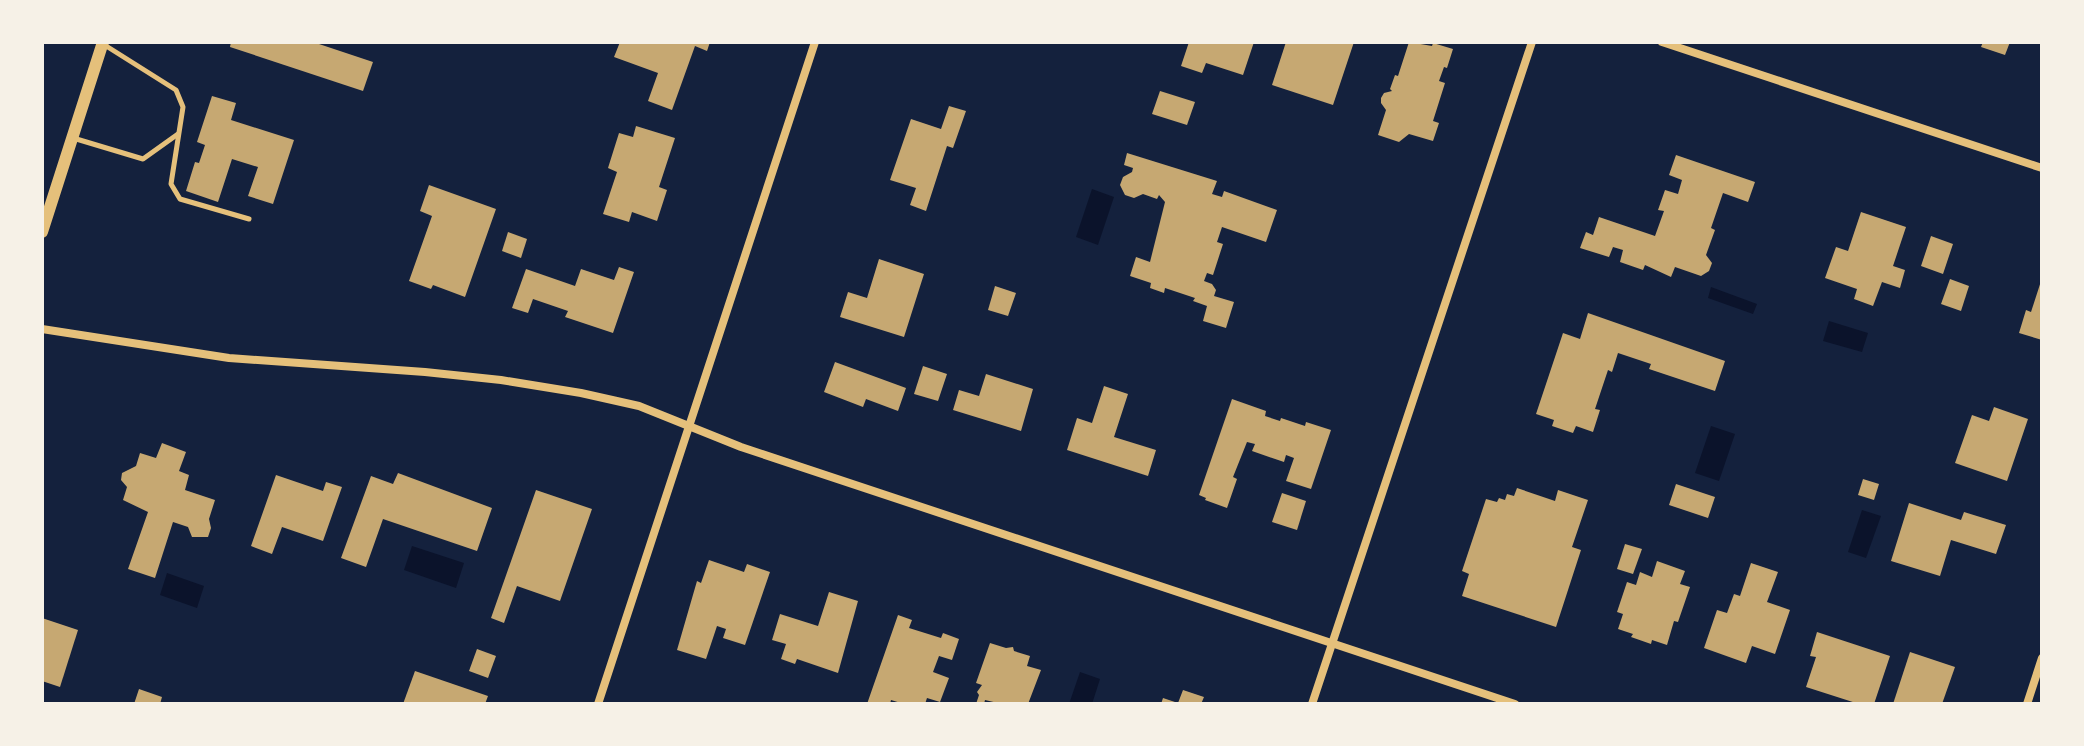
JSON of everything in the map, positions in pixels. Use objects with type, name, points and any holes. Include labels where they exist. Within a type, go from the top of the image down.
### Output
[{"type":"street","points":[[598,704],[815,42]]},
{"type":"street","points":[[1312,704],[1532,42]]},
{"type":"street","points":[[1662,42],[2042,168]]},
{"type":"street","points":[[42,232],[103,43]]},
{"type":"street","points":[[42,329],[229,358],[501,380],[639,406],[756,453],[1515,704]]},
{"type":"street","points":[[2027,704],[2042,658]]},
{"type":"lane","points":[[103,43],[176,90],[183,107],[171,184],[180,199],[249,219]]},
{"type":"lane","points":[[72,137],[143,159],[178,134]]},
{"type":"water","points":[[1092,189],[1114,197],[1098,245],[1076,237]]},
{"type":"water","points":[[1711,287],[1757,304],[1753,314],[1708,298]]},
{"type":"water","points":[[1829,321],[1868,333],[1862,352],[1823,341]]},
{"type":"water","points":[[1711,426],[1735,434],[1719,481],[1695,473]]},
{"type":"water","points":[[1862,510],[1881,516],[1866,558],[1848,552]]},
{"type":"water","points":[[412,546],[464,563],[456,588],[404,570]]},
{"type":"water","points":[[167,573],[204,586],[197,608],[160,595]]},
{"type":"water","points":[[1080,672],[1100,679],[1092,704],[1069,704]]},
{"type":"building","points":[[231,42],[313,42],[373,62],[363,91],[230,47]]},
{"type":"building","points":[[620,42],[710,42],[707,51],[695,46],[672,110],[648,101],[658,73],[614,57]]},
{"type":"building","points":[[1189,42],[1254,42],[1243,75],[1206,63],[1202,73],[1181,66]]},
{"type":"building","points":[[1286,42],[1354,42],[1333,105],[1272,85]]},
{"type":"building","points":[[1409,42],[1432,46],[1433,43],[1453,49],[1439,81],[1445,83],[1433,121],[1439,123],[1433,141],[1409,134],[1399,142],[1378,135],[1386,110],[1381,98],[1384,93],[1392,91],[1390,89],[1395,75],[1398,76]]},
{"type":"building","points":[[1983,42],[2010,42],[2005,55],[1981,47]]},
{"type":"building","points":[[1160,91],[1195,102],[1187,125],[1152,114]]},
{"type":"building","points":[[212,96],[236,103],[231,120],[294,140],[273,204],[248,196],[258,167],[232,159],[218,202],[186,191],[195,162],[199,163],[205,145],[197,142]]},
{"type":"building","points":[[949,106],[966,111],[953,148],[947,146],[926,211],[910,205],[916,188],[890,180],[911,119],[941,129]]},
{"type":"building","points":[[636,126],[675,138],[659,187],[667,190],[657,221],[632,212],[629,222],[603,214],[617,172],[608,168],[619,133],[633,137]]},
{"type":"building","points":[[1127,153],[1217,181],[1212,194],[1222,197],[1224,191],[1277,210],[1266,242],[1222,227],[1217,242],[1223,244],[1213,275],[1207,273],[1204,281],[1216,290],[1214,296],[1234,302],[1226,328],[1203,321],[1207,306],[1193,301],[1195,298],[1165,288],[1164,293],[1150,288],[1151,283],[1130,276],[1136,257],[1150,262],[1165,202],[1159,195],[1157,199],[1143,194],[1134,198],[1125,195],[1120,185],[1123,177],[1133,168],[1124,165]]},
{"type":"building","points":[[1676,155],[1755,182],[1748,202],[1723,193],[1706,255],[1712,263],[1709,271],[1701,276],[1675,267],[1671,277],[1645,265],[1643,270],[1620,262],[1623,250],[1613,247],[1609,257],[1580,248],[1586,232],[1593,235],[1599,217],[1655,236],[1664,211],[1658,210],[1665,190],[1678,194],[1682,180],[1669,175]]},
{"type":"building","points":[[429,185],[496,209],[465,297],[433,285],[431,289],[409,281],[432,216],[420,211]]},
{"type":"building","points":[[1861,212],[1906,227],[1893,266],[1905,270],[1900,288],[1882,282],[1873,306],[1854,299],[1857,289],[1825,278],[1836,247],[1848,251]]},
{"type":"building","points":[[508,232],[527,239],[521,258],[502,251]]},
{"type":"building","points":[[1931,236],[1953,244],[1943,274],[1921,266]]},
{"type":"building","points":[[879,259],[924,274],[904,337],[840,317],[848,292],[867,298]]},
{"type":"building","points":[[619,267],[634,272],[613,333],[565,317],[568,311],[533,299],[528,313],[512,308],[526,269],[575,286],[581,269],[614,280]]},
{"type":"building","points":[[2042,278],[2042,340],[2019,333],[2026,310],[2031,312]]},
{"type":"building","points":[[1950,279],[1969,286],[1961,311],[1941,304]]},
{"type":"building","points":[[995,286],[1016,293],[1008,316],[988,310]]},
{"type":"building","points":[[1588,313],[1725,361],[1715,391],[1649,369],[1651,364],[1618,353],[1612,372],[1608,370],[1595,409],[1600,410],[1593,432],[1576,426],[1573,433],[1552,426],[1554,420],[1536,414],[1563,333],[1580,339]]},
{"type":"building","points":[[835,362],[906,388],[898,411],[866,399],[863,407],[824,392]]},
{"type":"building","points":[[923,366],[947,374],[938,401],[914,394]]},
{"type":"building","points":[[986,374],[1033,389],[1021,431],[953,410],[959,390],[979,396]]},
{"type":"building","points":[[1104,386],[1128,394],[1114,437],[1156,450],[1148,476],[1067,450],[1077,418],[1092,423]]},
{"type":"building","points":[[1232,399],[1266,411],[1265,416],[1280,421],[1281,418],[1305,426],[1306,422],[1331,430],[1311,489],[1286,481],[1294,458],[1286,455],[1284,462],[1252,451],[1255,444],[1247,442],[1233,477],[1237,479],[1227,508],[1199,495]]},
{"type":"building","points":[[1994,407],[2028,419],[2007,481],[1955,463],[1972,415],[1989,421]]},
{"type":"building","points":[[162,443],[186,452],[179,471],[189,475],[185,490],[215,500],[208,537],[192,537],[188,527],[173,522],[155,578],[128,569],[148,512],[123,500],[127,487],[121,480],[122,473],[136,466],[140,453],[156,458]]},
{"type":"building","points":[[398,473],[492,508],[477,551],[383,519],[366,567],[341,558],[371,476],[393,484]]},
{"type":"building","points":[[276,475],[323,491],[326,482],[342,487],[323,541],[282,527],[272,554],[251,546]]},
{"type":"building","points":[[1863,479],[1879,484],[1874,500],[1858,495]]},
{"type":"building","points":[[1676,484],[1715,497],[1708,518],[1669,505]]},
{"type":"building","points":[[1517,488],[1555,501],[1558,490],[1588,500],[1572,547],[1581,550],[1556,627],[1462,596],[1469,574],[1462,571],[1486,499],[1497,502],[1499,498],[1505,500],[1507,494],[1514,496]]},
{"type":"building","points":[[536,490],[592,509],[560,601],[517,586],[504,623],[491,618]]},
{"type":"building","points":[[1282,493],[1306,501],[1297,530],[1272,522]]},
{"type":"building","points":[[1909,503],[1961,520],[1964,512],[2006,525],[1996,554],[1951,540],[1940,576],[1891,561]]},
{"type":"building","points":[[1625,544],[1642,549],[1633,574],[1617,569]]},
{"type":"building","points":[[709,560],[744,572],[747,564],[770,572],[745,645],[723,638],[726,629],[717,626],[706,659],[677,650],[697,581],[701,583]]},
{"type":"building","points":[[1657,561],[1685,571],[1680,584],[1690,587],[1667,645],[1652,640],[1651,644],[1618,629],[1623,614],[1617,612],[1627,582],[1636,585],[1640,572],[1652,577]]},
{"type":"building","points":[[1751,563],[1778,572],[1767,602],[1790,610],[1775,654],[1752,646],[1746,663],[1704,648],[1717,610],[1727,613],[1734,594],[1740,596]]},
{"type":"building","points":[[829,592],[858,601],[838,673],[797,659],[795,664],[781,659],[786,644],[772,640],[780,614],[818,626]]},
{"type":"building","points":[[898,615],[912,620],[909,628],[941,638],[943,633],[959,639],[952,660],[939,656],[933,672],[949,678],[940,702],[927,698],[925,704],[904,704],[891,700],[890,704],[867,704]]},
{"type":"building","points":[[42,618],[78,630],[60,687],[42,681]]},
{"type":"building","points":[[1817,632],[1890,656],[1874,704],[1859,704],[1806,687],[1816,657],[1810,656]]},
{"type":"building","points":[[990,643],[1013,647],[1014,651],[1030,656],[1027,666],[1041,670],[1028,704],[1002,704],[985,700],[984,704],[976,704],[977,692],[982,685],[976,683]]},
{"type":"building","points":[[477,649],[496,656],[488,678],[469,671]]},
{"type":"building","points":[[1910,652],[1955,667],[1942,704],[1893,704]]},
{"type":"building","points":[[415,671],[488,696],[485,704],[403,704]]},
{"type":"building","points":[[139,689],[162,697],[160,704],[134,704]]},
{"type":"building","points":[[1183,690],[1204,697],[1201,704],[1161,704],[1163,698],[1178,703]]}]
